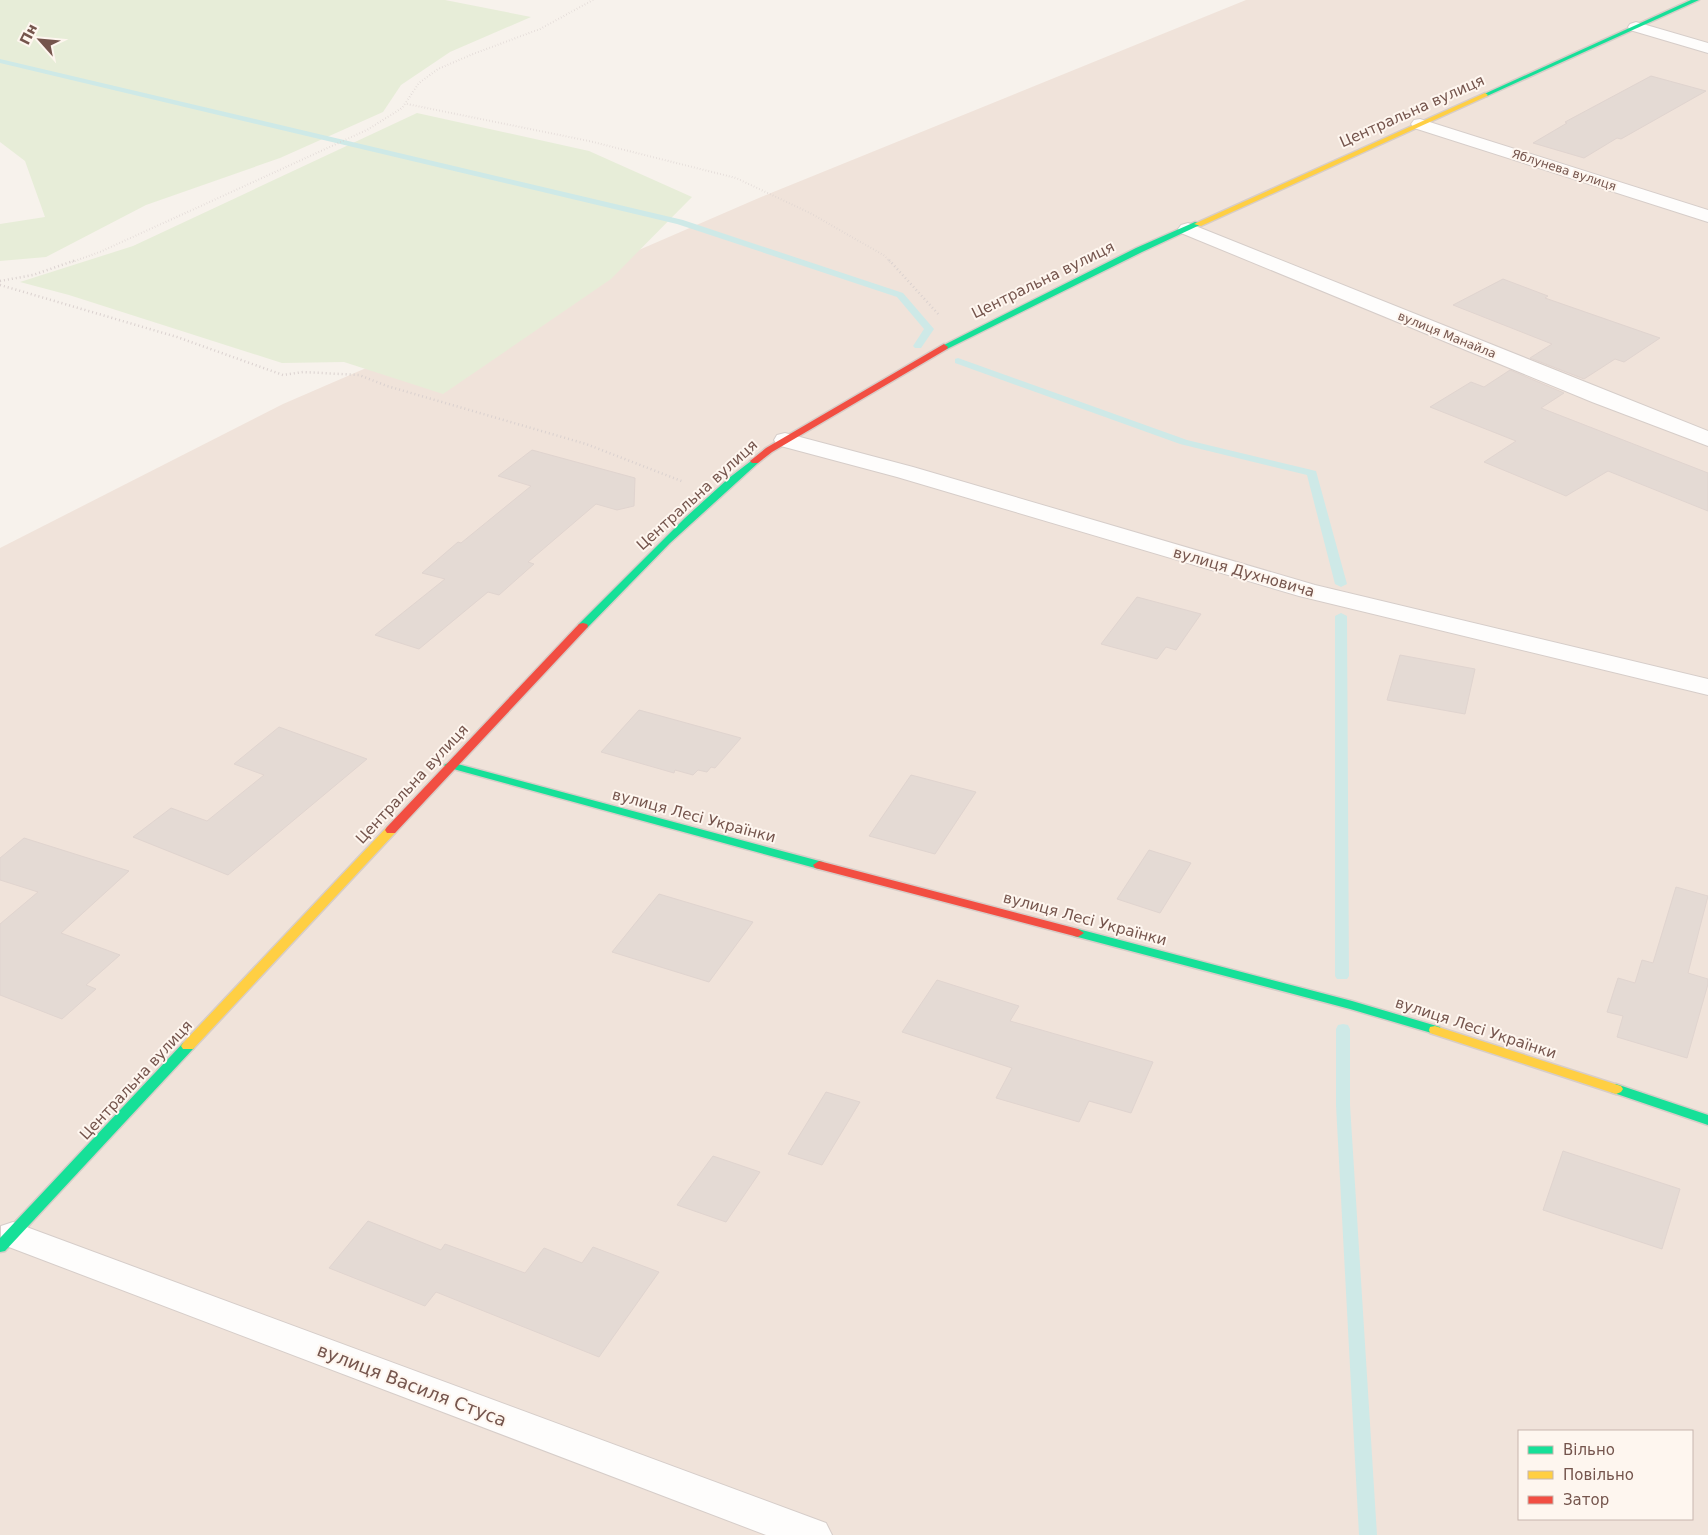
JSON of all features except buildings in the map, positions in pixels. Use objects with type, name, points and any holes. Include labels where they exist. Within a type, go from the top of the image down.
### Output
[{"type":"street","name":"Центральна вулиця","points":[[6,1241],[450,765],[621,585],[718,493],[769,450],[965,335],[1188,229],[1696,0]]},
{"type":"street","points":[[1636,27],[1708,48]]},
{"type":"street","name":"Яблунева вулиця","points":[[1420,124],[1708,216]]},
{"type":"street","name":"вулиця Манайла","points":[[1188,229],[1591,394],[1708,438]]},
{"type":"street","name":"вулиця Духновича","points":[[785,440],[905,472],[1308,591],[1708,687]]},
{"type":"street","name":"вулиця Лесі Українки","points":[[450,765],[796,860],[1352,1005],[1513,1054],[1708,1120]]},
{"type":"street","name":"вулиця Василя Стуса","points":[[6,1241],[812,1535]]},
{"type":"path","points":[[0,280],[32,275],[100,252],[342,142],[381,123],[407,104],[414,88],[426,77],[462,57],[524,36],[564,17],[593,0]]},
{"type":"path","points":[[407,104],[589,141],[736,178],[810,213],[885,256],[946,322],[965,335]]},
{"type":"path","points":[[0,285],[177,337],[283,375],[302,372],[359,374],[387,386],[586,444],[647,469],[718,493]]},
{"type":"shaded area","points":[[1246,0],[1708,0],[1708,1535],[0,1535],[0,548],[283,404],[766,195]]},
{"type":"green space","points":[[0,0],[445,0],[531,17],[450,52],[401,85],[383,112],[280,158],[146,205],[46,257],[0,261],[0,224],[45,217],[25,161],[0,142]]},
{"type":"green space","points":[[417,113],[589,151],[692,197],[611,279],[443,394],[344,362],[282,363],[69,295],[20,282],[133,246]]},
{"type":"waterway","points":[[0,61],[680,222],[900,295],[929,329],[918,346]]},
{"type":"waterway","points":[[958,361],[1184,442],[1312,473],[1341,584]]},
{"type":"waterway","points":[[1341,616],[1342,976]]},
{"type":"waterway","points":[[1343,1029],[1343,1105],[1368,1535]]},
{"type":"traffic: fast","points":[[1485,95],[1696,0]]},
{"type":"traffic: fast","points":[[944,347],[1139,250],[1198,224]]},
{"type":"traffic: fast","points":[[583,626],[666,541],[755,461]]},
{"type":"traffic: fast","points":[[450,765],[819,865]]},
{"type":"traffic: fast","points":[[1078,933],[1352,1005],[1435,1030]]},
{"type":"traffic: fast","points":[[0,1247],[188,1046]]},
{"type":"traffic: fast","points":[[1616,1089],[1708,1120]]},
{"type":"traffic: slow","points":[[1198,224],[1485,95]]},
{"type":"traffic: slow","points":[[188,1046],[391,830]]},
{"type":"traffic: slow","points":[[1435,1030],[1616,1089]]},
{"type":"traffic: jam","points":[[755,461],[769,450],[944,347]]},
{"type":"traffic: jam","points":[[391,830],[583,626]]},
{"type":"traffic: jam","points":[[819,865],[1078,933]]}]
